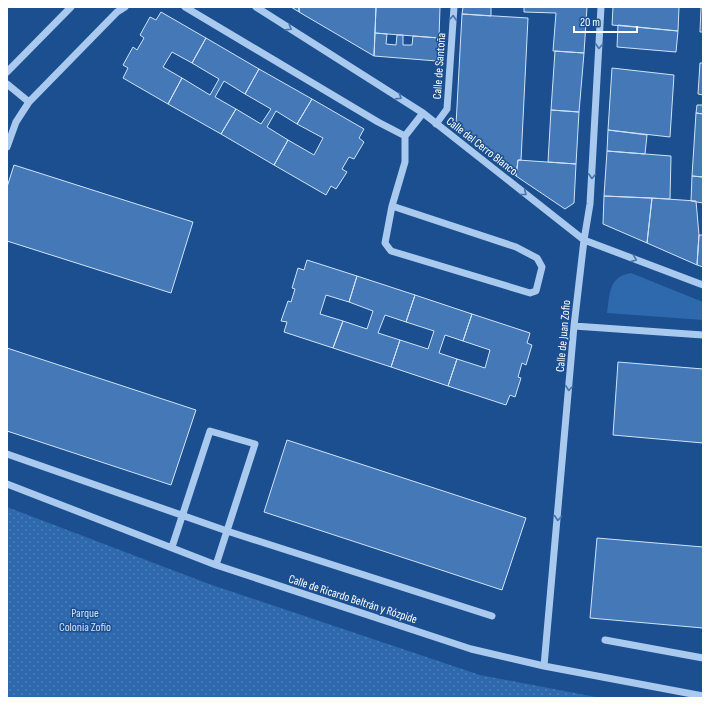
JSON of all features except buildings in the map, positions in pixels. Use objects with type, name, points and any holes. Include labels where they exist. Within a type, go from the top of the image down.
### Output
[{"type":"street","points":[[7,72],[71,7]]},
{"type":"street","points":[[7,146],[16,122],[29,102],[116,12],[125,7]]},
{"type":"street","points":[[185,7],[378,122],[405,136]]},
{"type":"street","name":"Calle del Cerro Blanco","points":[[256,7],[423,113],[584,240],[703,285]]},
{"type":"street","name":"Calle de Santoña","points":[[436,124],[447,109],[454,7]]},
{"type":"street","name":"Calle de Juan Zofio","points":[[544,666],[574,326],[584,240],[590,204],[601,7]]},
{"type":"street","points":[[7,84],[29,102]]},
{"type":"street","points":[[392,206],[516,247],[537,258],[542,266],[536,291],[530,293],[391,251],[385,243],[392,206],[405,162],[405,136],[423,113]]},
{"type":"street","points":[[574,326],[703,335]]},
{"type":"street","points":[[172,547],[210,430],[255,444],[216,565]]},
{"type":"street","points":[[7,454],[227,531],[492,616]]},
{"type":"street","name":"Calle de Ricardo Beltrán y Rózpide","points":[[7,484],[216,565],[471,649],[544,666],[703,696]]},
{"type":"street","points":[[605,640],[703,658]]},
{"type":"green space","points":[[631,273],[703,302],[703,320],[607,313],[610,293],[614,282],[623,275]]},
{"type":"green space","name":"Parque Colonia Zofío","points":[[7,507],[209,584],[480,675],[601,698],[7,698]]}]
